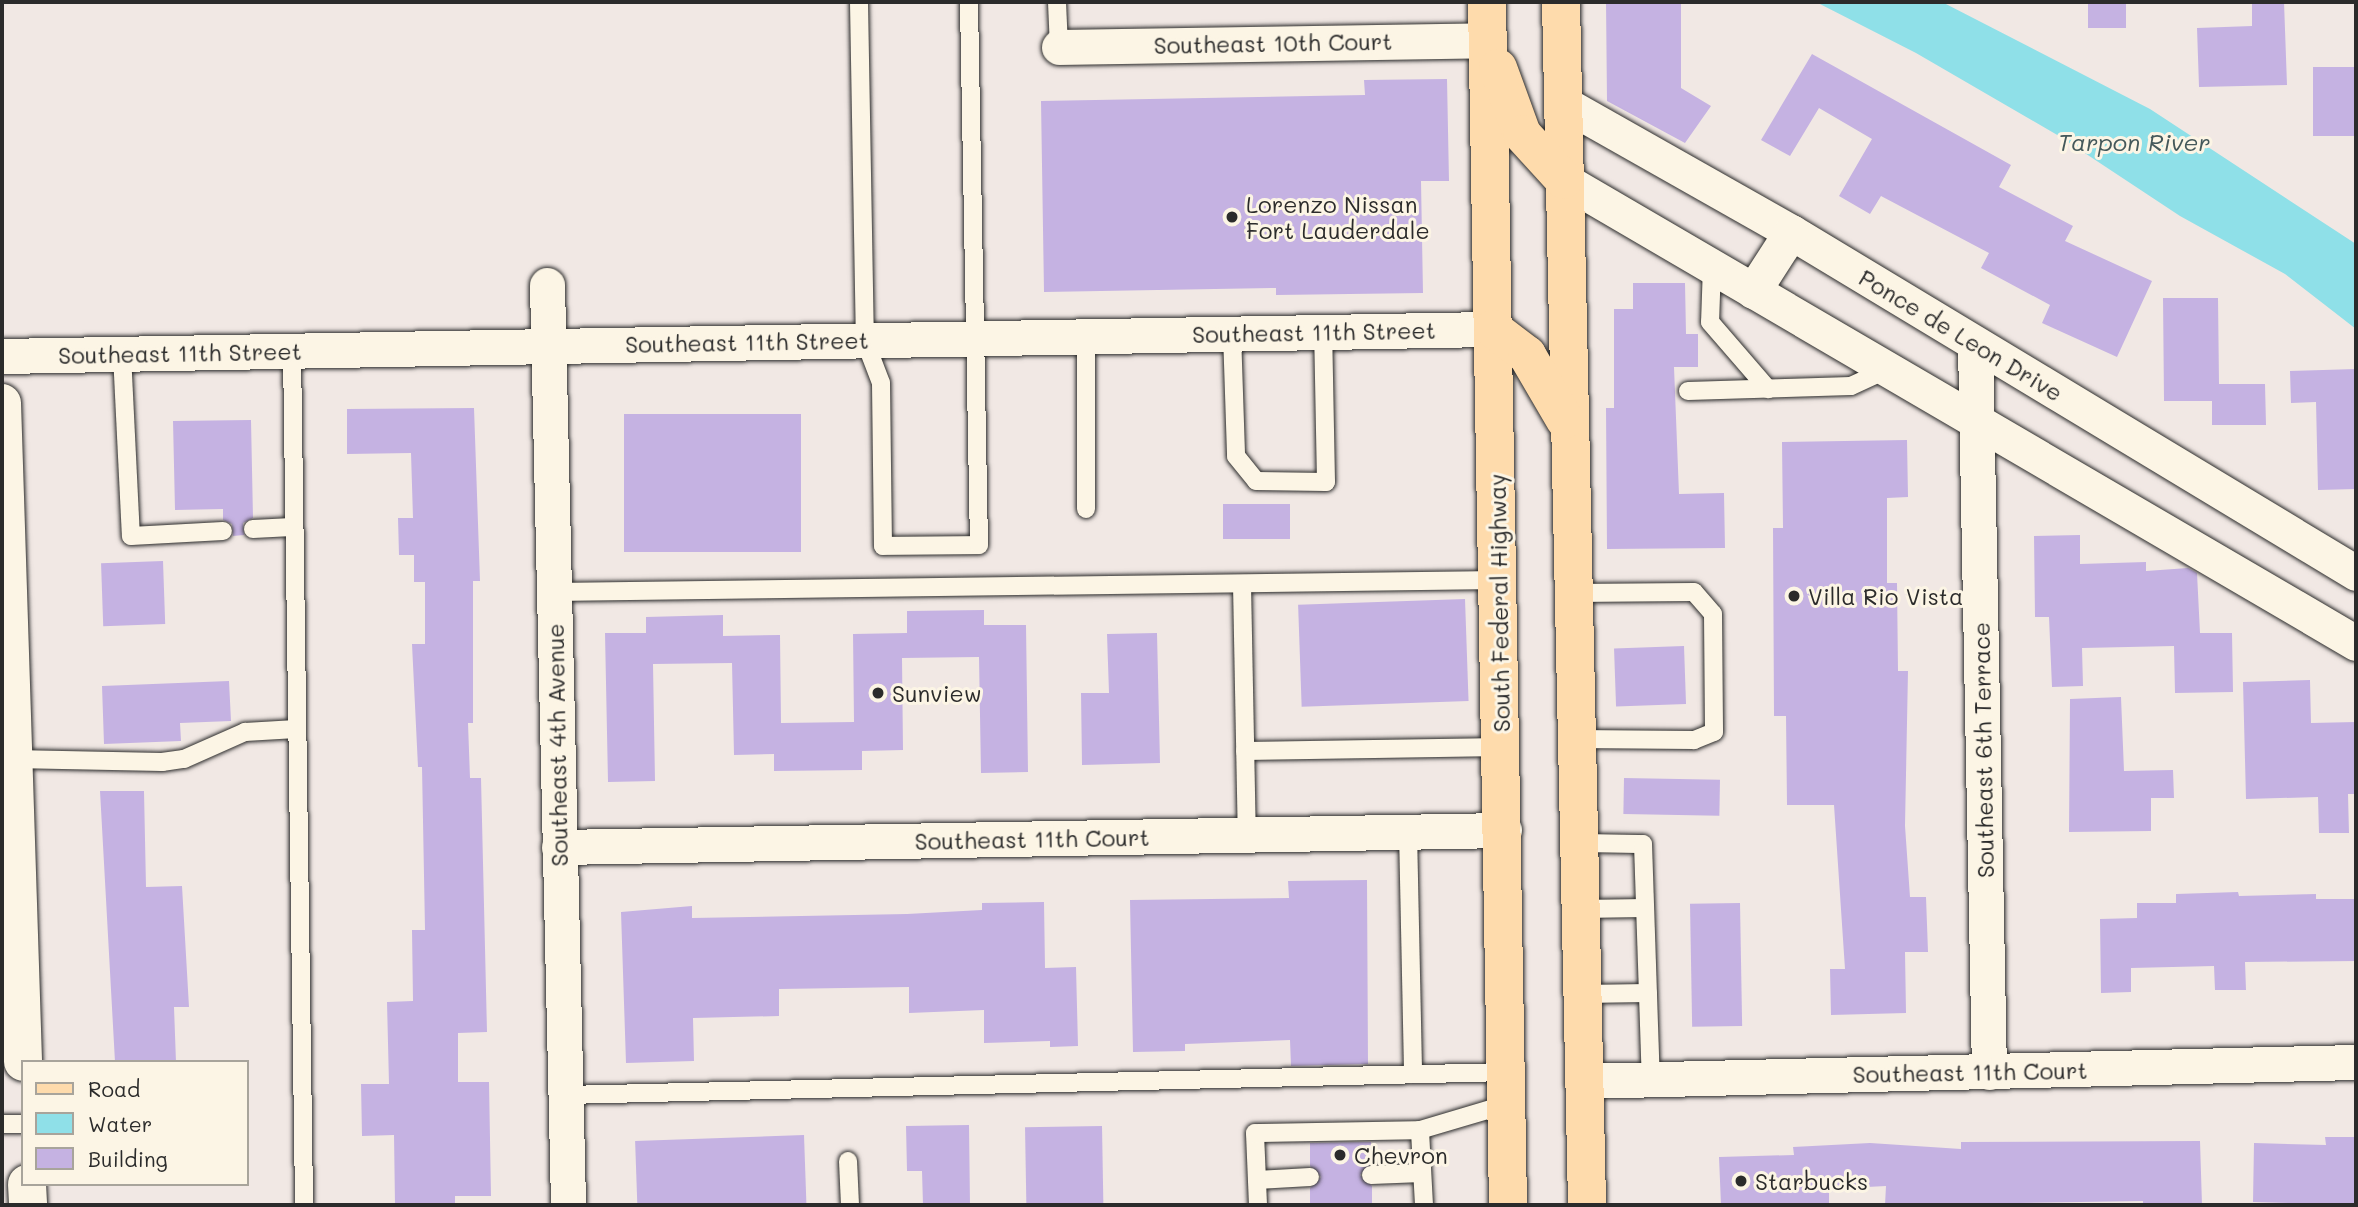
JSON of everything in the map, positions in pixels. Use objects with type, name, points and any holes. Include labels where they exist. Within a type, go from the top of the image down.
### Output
[{"type":"main road","name":"South Federal Highway","points":[[1487,2],[1503,747],[1508,1205]]},
{"type":"main road","points":[[1561,2],[1587,1205]]},
{"type":"main road","points":[[1487,40],[1522,134],[1564,180]]},
{"type":"main road","points":[[1493,329],[1527,355],[1569,428]]},
{"type":"main road","points":[[2,403],[13,760],[10,914],[23,1060]]},
{"type":"main road","points":[[27,1186],[28,1205]]},
{"type":"street","name":"Southeast 10th Court","points":[[1059,47],[1487,40]]},
{"type":"street","name":"Ponce de Leon Drive","points":[[1563,103],[1791,232],[2356,573]]},
{"type":"street","points":[[1564,180],[2356,643]]},
{"type":"street","points":[[1753,291],[1791,232]]},
{"type":"street","name":"Southeast 4th Avenue","points":[[547,285],[568,1205]]},
{"type":"street","name":"Southeast 11th Street","points":[[2,356],[1493,329]]},
{"type":"street","name":"Southeast 6th Terrace","points":[[1976,344],[1989,1072]]},
{"type":"street","name":"Southeast 11th Court","points":[[559,847],[1504,830]]},
{"type":"street","name":"Southeast 11th Court","points":[[1583,1081],[2356,1062]]},
{"type":"lane","points":[[859,2],[865,341],[881,383],[883,546],[979,545],[977,338],[972,297],[969,2]]},
{"type":"lane","points":[[1056,2],[1059,47]]},
{"type":"lane","points":[[1712,266],[1710,322],[1768,389]]},
{"type":"lane","points":[[1232,334],[1236,456],[1256,481],[1326,482],[1323,332]]},
{"type":"lane","points":[[1086,336],[1086,509]]},
{"type":"lane","points":[[292,351],[292,527],[304,1205]]},
{"type":"lane","points":[[122,354],[131,536],[223,531]]},
{"type":"lane","points":[[1688,391],[1851,386],[1888,369]]},
{"type":"lane","points":[[253,529],[292,527]]},
{"type":"lane","points":[[553,592],[1499,580]]},
{"type":"lane","points":[[1242,584],[1247,835]]},
{"type":"lane","points":[[1573,593],[1693,592],[1713,614],[1714,732],[1693,740],[1576,739]]},
{"type":"lane","points":[[13,760],[162,762],[184,759],[245,732],[296,729]]},
{"type":"lane","points":[[1245,751],[1503,747]]},
{"type":"lane","points":[[1408,831],[1413,1074]]},
{"type":"lane","points":[[1578,843],[1643,844],[1651,1079]]},
{"type":"lane","points":[[1580,909],[1645,908]]},
{"type":"lane","points":[[1582,994],[1648,993]]},
{"type":"lane","points":[[566,1094],[1413,1074],[1507,1088]]},
{"type":"lane","points":[[1258,1205],[1255,1133],[1420,1130],[1507,1088]]},
{"type":"lane","points":[[2,1124],[21,1124]]},
{"type":"lane","points":[[1420,1130],[1424,1205]]},
{"type":"lane","points":[[848,1161],[850,1205]]},
{"type":"lane","points":[[1371,1175],[1422,1173]]},
{"type":"lane","points":[[1257,1180],[1310,1177]]},
{"type":"water","name":"Tarpon River","points":[[1816,2],[1942,2],[2150,109],[2356,244],[2356,329],[2285,274],[2180,216],[2059,136],[1916,53]]},
{"type":"building","points":[[1606,2],[1681,2],[1681,88],[1711,106],[1685,143],[1607,101]]},
{"type":"building","points":[[2088,2],[2126,2],[2126,28],[2088,28]]},
{"type":"building","points":[[2252,2],[2284,2],[2287,85],[2199,87],[2197,28],[2252,26]]},
{"type":"building","points":[[1812,54],[2011,165],[1999,187],[2073,226],[2065,241],[2152,281],[2117,357],[2042,323],[2050,305],[1981,268],[1989,253],[1881,196],[1870,214],[1839,196],[1872,139],[1819,108],[1790,156],[1761,140]]},
{"type":"building","points":[[2313,67],[2356,67],[2356,136],[2313,136]]},
{"type":"building","name":"Lorenzo Nissan Fort Lauderdale","points":[[1447,79],[1449,181],[1421,181],[1423,293],[1276,295],[1276,288],[1044,292],[1041,101],[1365,95],[1364,80]]},
{"type":"building","points":[[1633,283],[1685,283],[1686,334],[1698,334],[1698,367],[1674,367],[1679,494],[1724,493],[1725,548],[1607,549],[1606,408],[1614,408],[1614,309],[1633,309]]},
{"type":"building","points":[[2163,298],[2218,298],[2219,384],[2265,384],[2266,425],[2212,425],[2212,401],[2164,401]]},
{"type":"building","points":[[2356,369],[2356,489],[2318,490],[2316,402],[2291,403],[2290,371]]},
{"type":"building","points":[[474,408],[480,581],[473,581],[473,723],[468,723],[470,778],[481,778],[487,1032],[458,1033],[458,1082],[489,1082],[491,1196],[455,1196],[455,1205],[395,1205],[394,1135],[362,1136],[361,1084],[389,1084],[387,1002],[413,1001],[412,930],[425,930],[422,767],[418,767],[412,644],[425,644],[425,582],[414,582],[414,555],[399,555],[398,518],[413,518],[411,453],[347,454],[347,409]]},
{"type":"building","points":[[624,414],[801,414],[801,552],[624,552]]},
{"type":"building","points":[[251,420],[253,518],[243,523],[244,535],[233,536],[232,524],[223,520],[223,509],[175,510],[173,421]]},
{"type":"building","points":[[1907,440],[1908,497],[1887,498],[1887,583],[1897,583],[1898,671],[1908,671],[1905,826],[1910,897],[1926,897],[1928,952],[1905,952],[1906,1013],[1831,1015],[1830,969],[1845,969],[1834,805],[1787,805],[1786,716],[1774,716],[1773,528],[1783,528],[1782,442]]},
{"type":"building","points":[[1223,504],[1290,504],[1290,539],[1223,539]]},
{"type":"building","points":[[2080,535],[2080,564],[2146,562],[2146,571],[2188,568],[2197,573],[2200,633],[2232,633],[2233,692],[2175,693],[2174,646],[2082,648],[2083,686],[2052,687],[2049,617],[2035,617],[2034,536]]},
{"type":"building","points":[[163,561],[165,624],[103,626],[101,563]]},
{"type":"building","points":[[1465,599],[1469,701],[1302,707],[1298,605]]},
{"type":"building","name":"Sunview","points":[[984,610],[984,625],[1026,625],[1028,772],[981,773],[979,657],[902,658],[903,750],[862,751],[862,770],[774,771],[774,754],[734,755],[732,663],[653,664],[655,781],[608,782],[605,633],[646,633],[646,617],[723,615],[723,636],[780,635],[781,723],[854,722],[853,634],[907,633],[907,611]]},
{"type":"building","points":[[1157,633],[1160,763],[1082,765],[1081,693],[1109,693],[1107,634]]},
{"type":"building","points":[[1684,646],[1686,704],[1616,706],[1614,648]]},
{"type":"building","points":[[2310,680],[2311,723],[2356,722],[2356,794],[2348,794],[2349,833],[2319,833],[2318,797],[2246,799],[2243,682]]},
{"type":"building","points":[[229,681],[231,721],[180,723],[181,741],[104,744],[102,686]]},
{"type":"building","points":[[2121,697],[2124,771],[2173,770],[2174,798],[2151,798],[2151,831],[2069,832],[2070,699]]},
{"type":"building","points":[[1624,778],[1720,780],[1719,816],[1623,814]]},
{"type":"building","points":[[100,791],[144,791],[146,887],[182,886],[189,1007],[174,1007],[176,1060],[115,1060]]},
{"type":"building","points":[[1367,880],[1368,1064],[1291,1066],[1290,1040],[1185,1044],[1185,1051],[1133,1052],[1130,900],[1289,898],[1288,881]]},
{"type":"building","points":[[2238,892],[2239,896],[2316,894],[2316,899],[2356,899],[2356,961],[2245,962],[2246,990],[2215,990],[2214,966],[2131,968],[2131,992],[2101,993],[2100,919],[2137,918],[2137,903],[2176,903],[2176,894]]},
{"type":"building","points":[[1044,902],[1045,968],[1076,967],[1078,1046],[1050,1047],[1050,1041],[984,1043],[984,1010],[909,1013],[909,987],[779,989],[779,1016],[693,1018],[694,1061],[626,1063],[621,912],[692,906],[692,918],[907,914],[982,910],[982,903]]},
{"type":"building","points":[[1740,903],[1742,1026],[1692,1027],[1690,904]]},
{"type":"building","points":[[969,1125],[970,1205],[923,1205],[922,1171],[907,1171],[906,1126]]},
{"type":"building","points":[[1102,1126],[1103,1205],[1026,1205],[1025,1127]]},
{"type":"building","points":[[804,1135],[806,1205],[637,1205],[635,1141]]},
{"type":"building","points":[[2325,1137],[2356,1137],[2356,1205],[2253,1202],[2254,1143],[2326,1145]]},
{"type":"building","points":[[2200,1141],[2202,1205],[2143,1205],[2143,1201],[1885,1205],[1886,1186],[1829,1189],[1829,1205],[1721,1205],[1719,1157],[1794,1155],[1793,1147],[1870,1143],[1961,1149],[1961,1142]]},
{"type":"building","name":"Chevron","points":[[1371,1142],[1371,1164],[1360,1175],[1372,1186],[1372,1205],[1310,1205],[1310,1188],[1321,1177],[1310,1166],[1310,1143]]},
{"type":"place","name":"Lorenzo Nissan Fort Lauderdale","points":[[1232,217]]},
{"type":"place","name":"Villa Rio Vista","points":[[1794,596]]},
{"type":"place","name":"Sunview","points":[[878,693]]},
{"type":"place","name":"Chevron","points":[[1340,1155]]},
{"type":"place","name":"Starbucks","points":[[1741,1181]]}]
